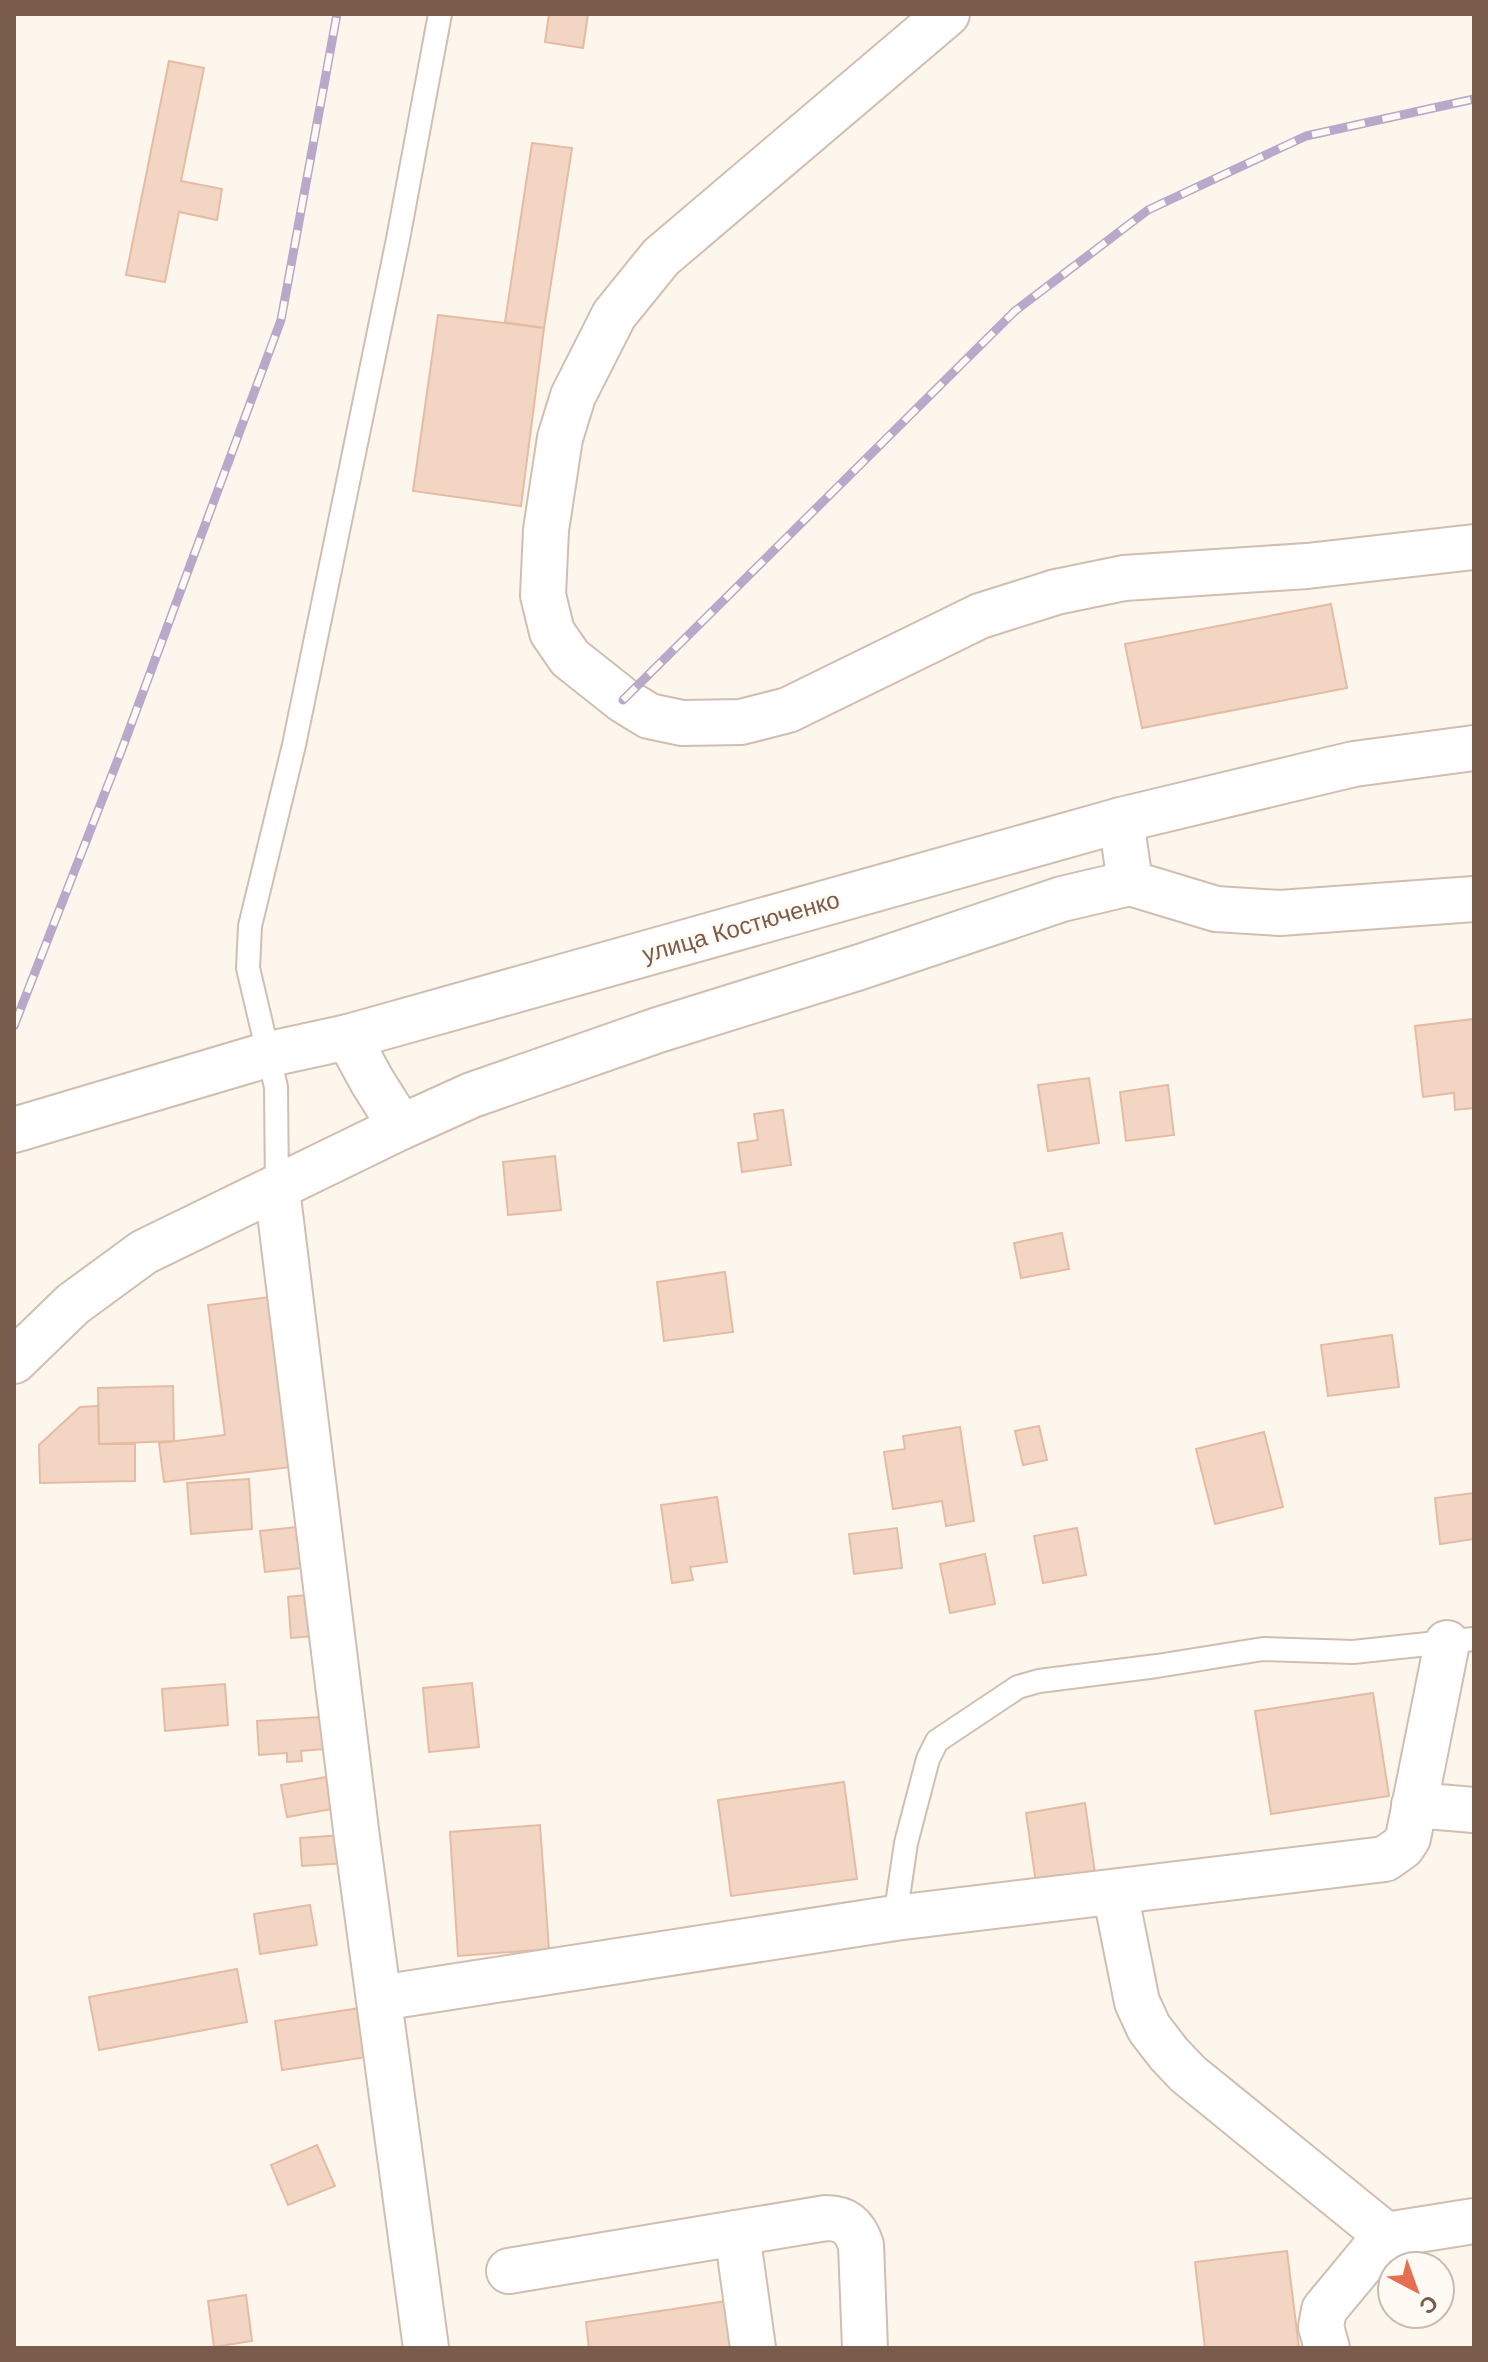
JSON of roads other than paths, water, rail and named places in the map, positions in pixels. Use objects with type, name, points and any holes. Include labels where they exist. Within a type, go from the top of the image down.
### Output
[{"type":"street","points":[[947,14],[661,257],[614,315],[573,396],[560,438],[546,530],[543,595],[552,632],[570,658],[623,700],[649,716],[682,723],[741,722],[788,710],[980,616],[1056,592],[1124,578],[1307,566],[1474,547]]},
{"type":"street","name":"улица Костюченко","points":[[14,1130],[270,1054],[348,1037],[1121,820],[1354,764],[1474,748]]},
{"type":"street","points":[[1121,820],[1130,883]]},
{"type":"street","points":[[14,1361],[73,1304],[144,1252],[472,1095],[658,1030],[1062,899],[1130,883],[1216,909],[1280,913],[1474,899]]},
{"type":"street","points":[[348,1037],[401,1127]]},
{"type":"street","points":[[277,1189],[357,1838],[426,2348]]},
{"type":"street","points":[[380,1998],[895,1918],[1385,1859],[1402,1847],[1408,1838],[1414,1805],[1460,1641]]},
{"type":"street","points":[[1414,1805],[1474,1810]]},
{"type":"street","points":[[1115,1892],[1137,2002],[1149,2028],[1169,2054],[1188,2074],[1386,2235]]},
{"type":"street","points":[[509,2271],[839,2218],[857,2233],[861,2245],[865,2348]]},
{"type":"street","points":[[1327,2348],[1321,2327],[1324,2310],[1386,2235],[1474,2221]]},
{"type":"street","points":[[737,2233],[753,2348]]},
{"type":"lane","points":[[277,1189],[276,1087],[248,968],[250,926],[300,714],[398,239],[440,14]]},
{"type":"lane","points":[[895,1918],[906,1843],[928,1759],[937,1741],[1018,1687],[1039,1681],[1263,1649],[1353,1652],[1460,1641]]},
{"type":"railway","points":[[14,1026],[122,749],[281,320],[337,14]]},
{"type":"railway","points":[[623,700],[1015,311],[1148,210],[1306,136],[1474,99]]}]
